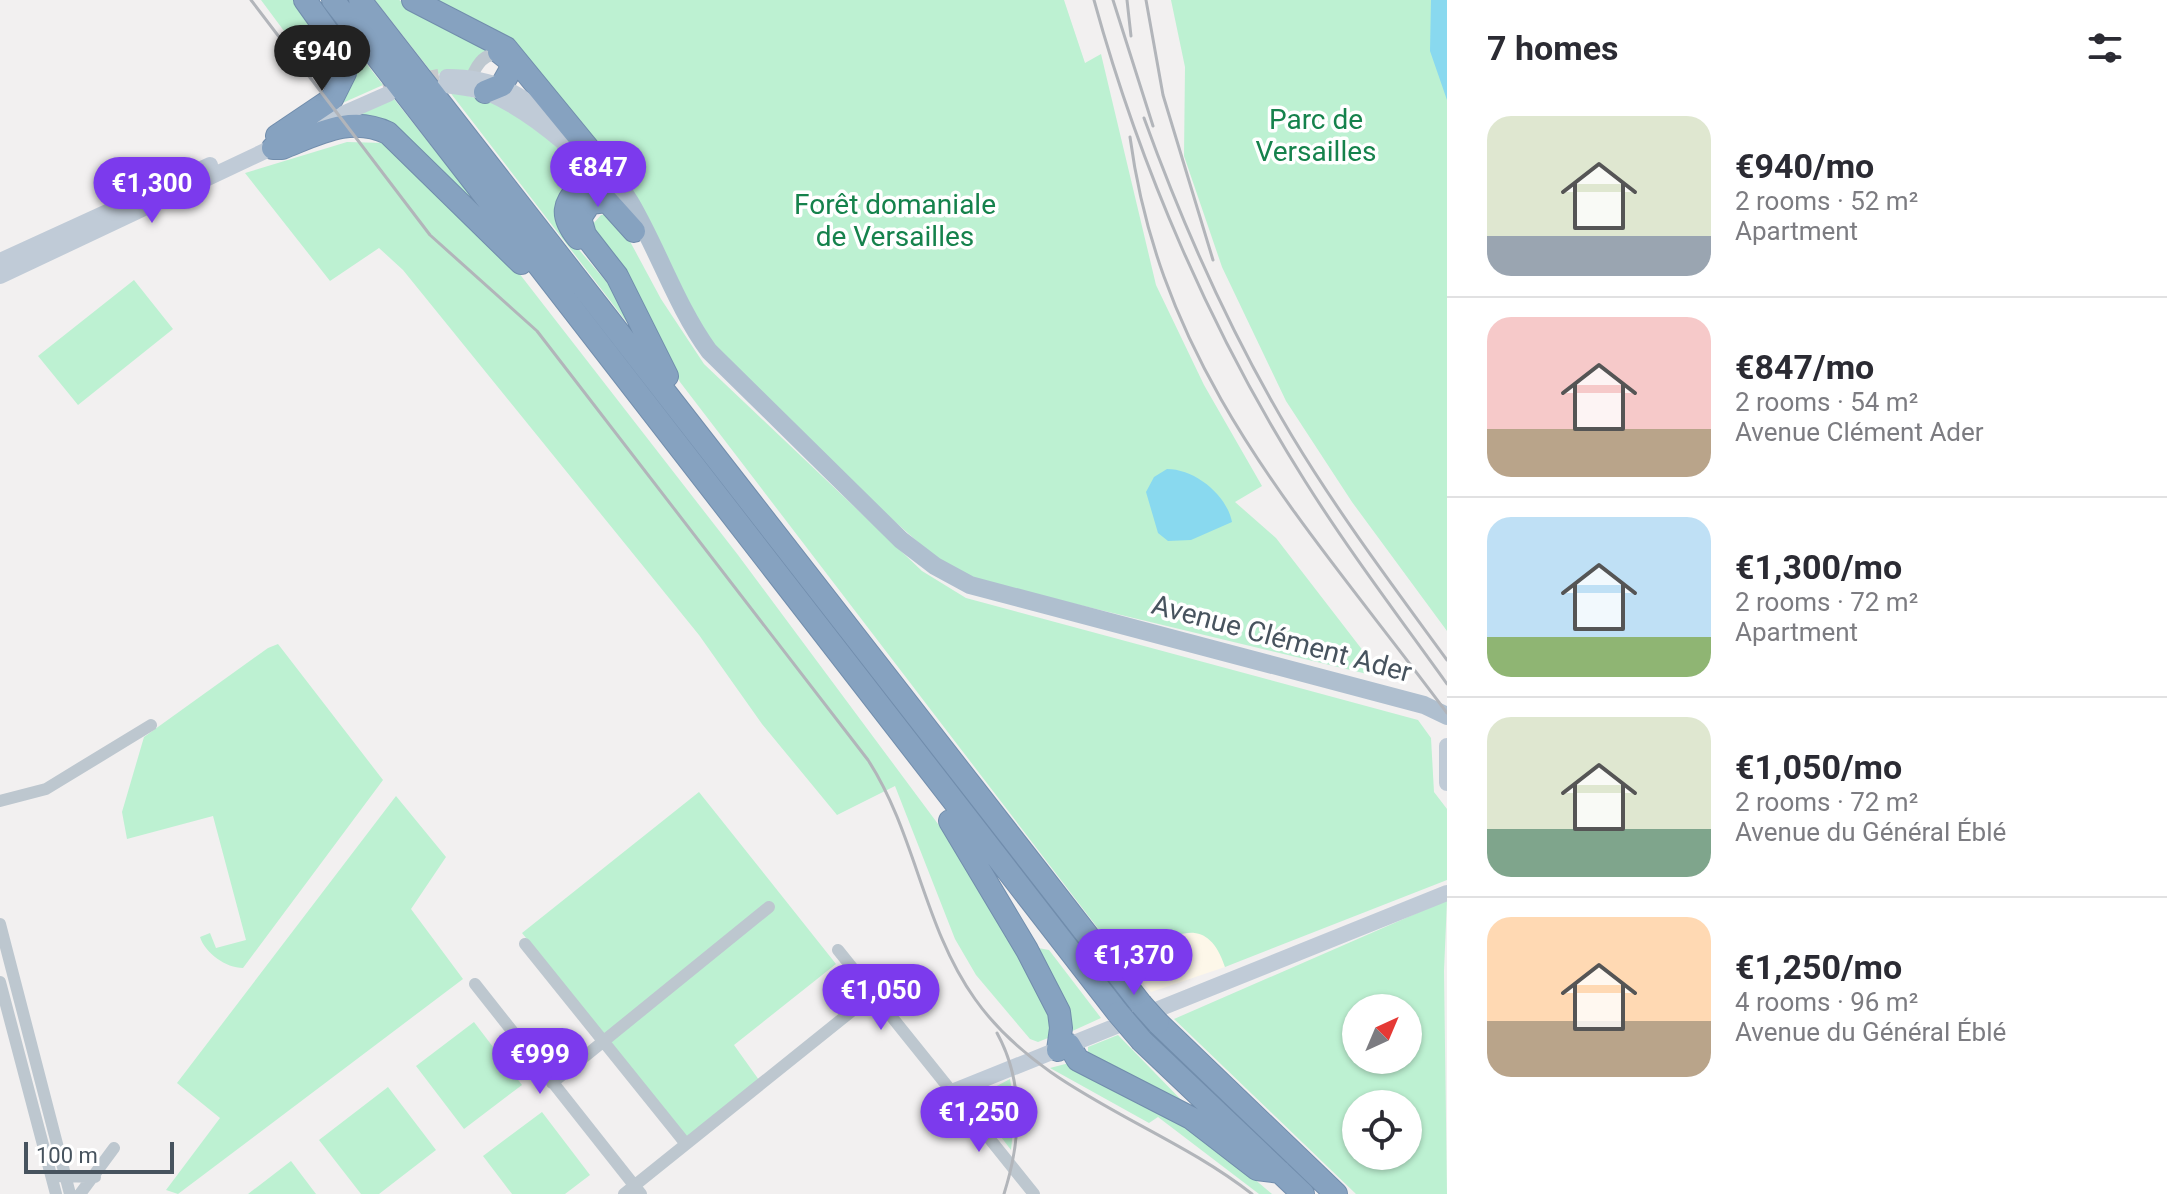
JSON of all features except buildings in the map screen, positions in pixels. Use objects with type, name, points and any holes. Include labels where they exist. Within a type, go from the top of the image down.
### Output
[{"type":"highway","points":[[305,0],[337,45],[345,73],[332,99],[275,142],[282,148],[348,125],[370,125],[388,133],[489,229],[547,292],[568,303]]},
{"type":"highway","points":[[333,0],[1118,1013],[1142,1041],[1303,1194]]},
{"type":"highway","points":[[360,0],[1141,1004],[1336,1194]]},
{"type":"highway","points":[[413,0],[492,38],[506,48],[589,158],[571,193],[566,217],[570,229],[625,295]]},
{"type":"highway","points":[[469,29],[502,54],[511,69],[487,85]]},
{"type":"highway","points":[[634,231],[607,201],[590,203],[580,218],[585,235],[617,276],[666,375],[668,394]]},
{"type":"highway","points":[[945,793],[946,815],[991,887],[1059,1012],[1063,1047],[1078,1060],[1191,1118],[1257,1169],[1280,1172]]},
{"type":"main road","name":"Avenue Clément Ader","points":[[442,81],[487,85],[589,158],[605,165],[626,197],[686,320],[709,351],[890,530],[935,566],[970,585],[1424,705],[1444,715]]},
{"type":"main road","points":[[0,276],[386,90]]},
{"type":"main road","points":[[0,261],[275,142]]},
{"type":"main road","name":"Avenue Clément Ader","points":[[589,158],[634,231],[682,327],[701,356],[899,550],[933,577],[983,597],[1432,715],[1444,715]]},
{"type":"main road","points":[[1447,746],[1447,783]]},
{"type":"main road","points":[[952,1092],[1447,893]]},
{"type":"street","points":[[487,85],[483,59],[494,53],[502,54]]},
{"type":"street","points":[[0,801],[46,789],[151,725]]},
{"type":"street","points":[[552,1083],[769,907]]},
{"type":"street","points":[[0,924],[70,1194]]},
{"type":"street","points":[[525,944],[686,1144]]},
{"type":"street","points":[[838,950],[1034,1194]]},
{"type":"street","points":[[0,982],[54,1188]]},
{"type":"street","points":[[475,984],[633,1191],[686,1144],[873,994]]},
{"type":"street","points":[[80,1194],[114,1148]]},
{"type":"street","points":[[54,1188],[56,1176],[95,1177]]},
{"type":"shaded area","points":[[1196,931],[1206,934],[1218,946],[1225,967],[1151,992],[1126,965],[1165,940]]},
{"type":"green space","points":[[261,0],[296,0],[338,63],[330,93]]},
{"type":"green space","points":[[317,0],[383,85],[338,105],[346,91]]},
{"type":"green space","points":[[375,0],[399,0],[493,51],[471,72],[433,74]]},
{"type":"green space","name":"Forêt domaniale de Versailles","points":[[430,0],[1064,0],[1085,63],[1101,54],[1156,285],[1204,385],[1262,486],[1235,502],[1276,538],[1384,678],[975,580],[936,558],[832,466],[714,348],[604,153]]},
{"type":"green space","name":"Parc de Versailles","points":[[1171,0],[1447,0],[1447,631],[1352,502],[1286,401],[1222,267],[1184,156],[1185,67]]},
{"type":"green space","points":[[449,91],[506,106],[587,169],[569,238],[621,299],[645,346]]},
{"type":"green space","points":[[394,99],[472,197],[465,201],[348,118]]},
{"type":"green space","points":[[347,142],[385,143],[515,268],[738,555],[970,867],[1054,1021],[1053,1036],[1038,1042],[1030,1039],[976,975],[955,939],[895,786],[837,815],[762,724],[699,635],[403,270],[379,248],[330,281],[245,173]]},
{"type":"green space","points":[[608,214],[626,234],[661,299],[704,364],[922,571],[966,598],[1418,720],[1431,738],[1434,792],[1447,809],[1447,880],[1225,967],[1217,948],[1206,937],[1195,933],[1169,939],[1126,965],[680,382],[631,288],[592,225],[601,215]]},
{"type":"green space","points":[[134,280],[173,329],[78,405],[38,356]]},
{"type":"green space","points":[[278,644],[383,780],[243,968],[223,962],[211,954],[200,937],[210,933],[216,948],[246,940],[213,816],[127,839],[122,812],[144,737],[268,648]]},
{"type":"green space","points":[[699,792],[836,964],[734,1045],[759,1080],[687,1137],[522,933]]},
{"type":"green space","points":[[396,796],[446,857],[411,909],[463,979],[178,1194],[166,1190],[220,1118],[177,1083]]},
{"type":"green space","points":[[1447,900],[1444,971],[1447,1194],[1356,1194],[1174,1019]]},
{"type":"green space","points":[[1033,947],[1049,950],[1101,1018],[1068,1033]]},
{"type":"green space","points":[[474,1022],[522,1085],[464,1129],[416,1066]]},
{"type":"green space","points":[[1118,1035],[1191,1110],[1088,1054],[1088,1047]]},
{"type":"green space","points":[[1069,1063],[1201,1134],[1272,1194],[1259,1194],[1158,1117],[1149,1123],[1050,1068]]},
{"type":"green space","points":[[1010,1079],[1015,1111],[1011,1150],[972,1099]]},
{"type":"green space","points":[[388,1087],[436,1150],[379,1194],[361,1194],[319,1140]]},
{"type":"green space","points":[[542,1112],[590,1175],[565,1194],[512,1194],[483,1156]]},
{"type":"green space","points":[[291,1161],[316,1194],[248,1194]]},
{"type":"water","points":[[1431,0],[1447,0],[1447,100],[1430,51]]},
{"type":"water","points":[[1167,469],[1188,473],[1208,485],[1224,502],[1232,522],[1191,540],[1168,541],[1158,533],[1146,492],[1154,477]]},
{"type":"tunnel","points":[[383,87],[439,77]]},
{"type":"railway","points":[[251,0],[430,235],[537,331],[868,760],[898,818],[931,911],[957,971],[1002,1032],[1034,1060],[1069,1084],[1181,1147],[1252,1194]]},
{"type":"railway","points":[[1094,0],[1112,63],[1156,187],[1209,308],[1239,367],[1322,507],[1447,684]]},
{"type":"railway","points":[[1113,0],[1153,126]]},
{"type":"railway","points":[[1127,0],[1131,36]]},
{"type":"railway","points":[[1146,0],[1163,95],[1213,260]]},
{"type":"railway","points":[[1144,118],[1210,280],[1270,398],[1347,522],[1447,660]]},
{"type":"railway","points":[[1130,137],[1147,223],[1174,302],[1208,376],[1249,446],[1295,513],[1447,713]]},
{"type":"railway","points":[[997,1033],[1012,1072],[1017,1112],[1014,1153],[1004,1194]]}]
